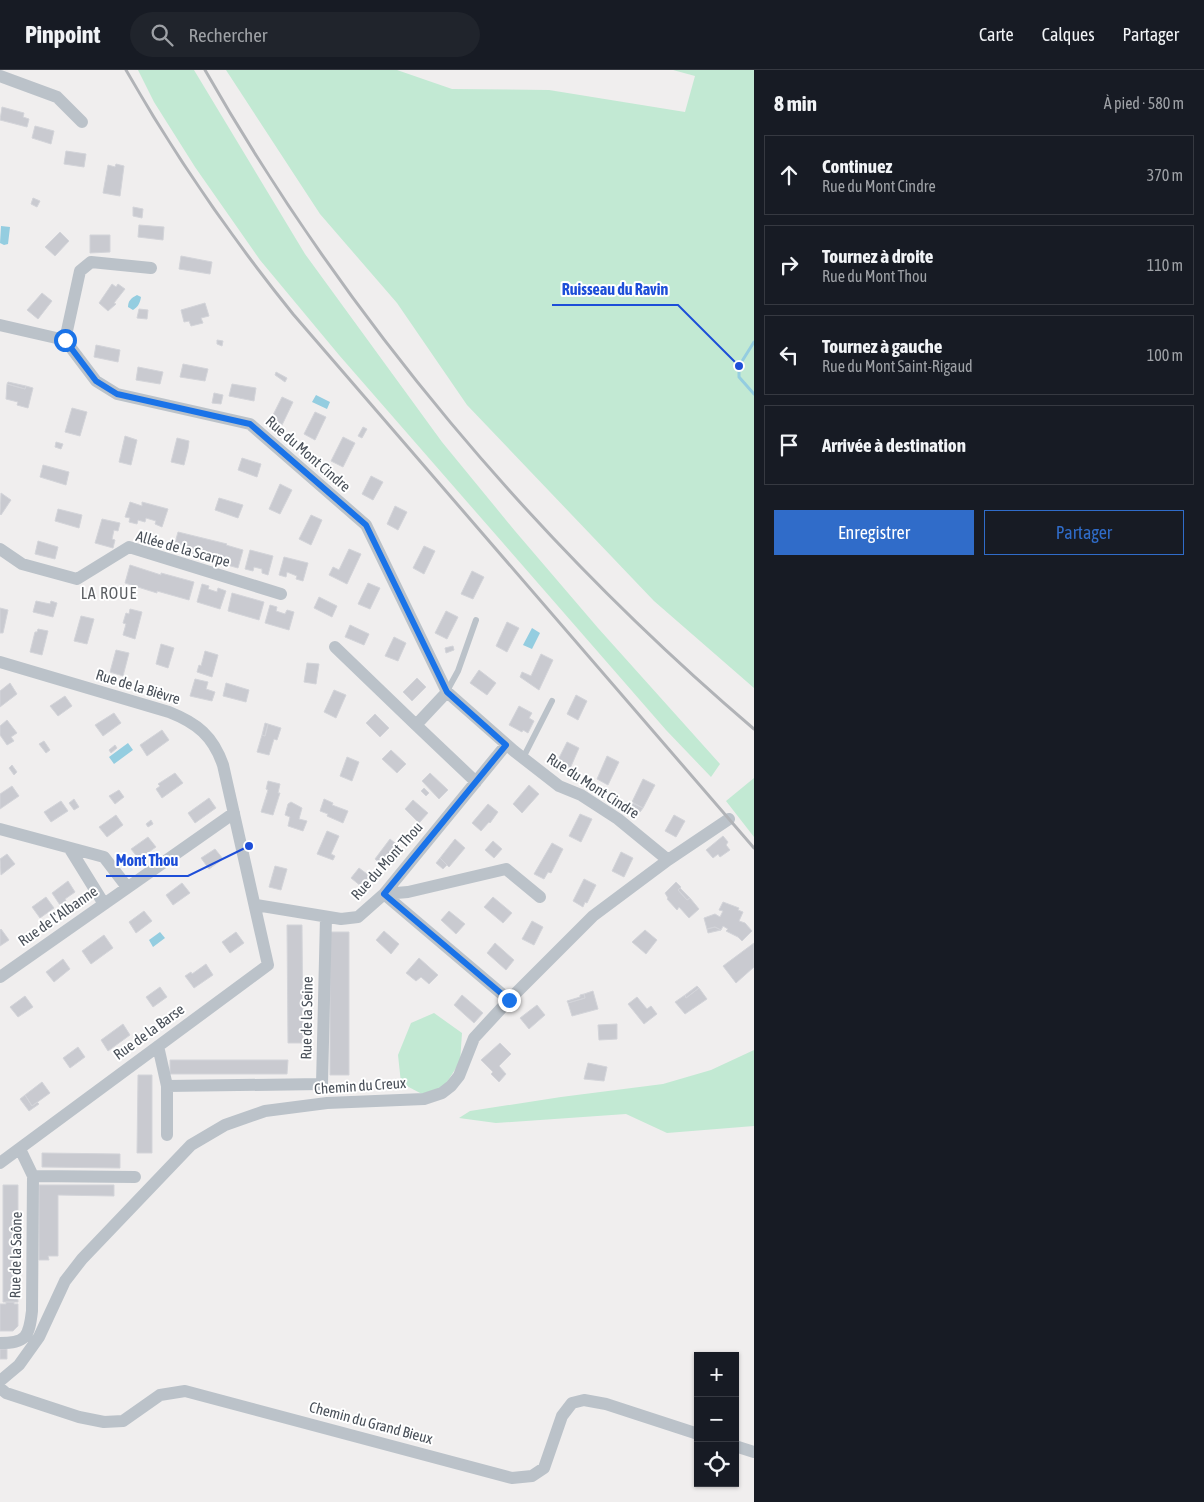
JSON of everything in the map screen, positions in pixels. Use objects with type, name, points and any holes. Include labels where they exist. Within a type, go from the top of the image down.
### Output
[{"type":"street","points":[[0,76],[58,96],[82,122]]},
{"type":"street","points":[[0,325],[65,340],[80,271],[91,262],[151,268]]},
{"type":"street","name":"Rue du Mont Cindre","points":[[65,340],[96,381],[117,394],[250,424],[366,525],[447,692],[523,759],[559,786],[582,795],[618,819],[668,860]]},
{"type":"street","name":"Allée de la Scarpe","points":[[0,549],[22,564],[77,579],[129,547],[281,594]]},
{"type":"street","points":[[335,647],[476,782]]},
{"type":"street","name":"Rue de la Bièvre","points":[[0,662],[169,712],[189,720],[201,729],[219,753],[256,905]]},
{"type":"street","points":[[416,725],[447,692]]},
{"type":"street","name":"Rue du Mont Thou","points":[[256,905],[341,919],[358,917],[384,894],[506,745]]},
{"type":"street","name":"Rue de l'Albanne","points":[[0,977],[234,813]]},
{"type":"street","name":"Chemin du Creux","points":[[0,1381],[19,1365],[39,1337],[65,1281],[82,1259],[192,1145],[225,1125],[265,1111],[328,1103],[424,1099],[442,1093],[459,1076],[474,1038],[593,916],[668,860],[729,819]]},
{"type":"street","points":[[0,829],[104,857],[127,887]]},
{"type":"street","points":[[70,849],[104,904]]},
{"type":"street","points":[[384,894],[408,892],[506,869],[540,897]]},
{"type":"street","points":[[384,894],[509,1000]]},
{"type":"street","name":"Rue de la Barse","points":[[0,1163],[268,965],[256,905]]},
{"type":"street","name":"Rue de la Seine","points":[[167,1086],[322,1084],[326,917]]},
{"type":"street","points":[[158,1046],[167,1086],[167,1135]]},
{"type":"street","name":"Rue de la Saône","points":[[0,1343],[16,1343],[21,1341],[28,1331],[31,1320],[33,1176],[20,1148]]},
{"type":"street","points":[[33,1176],[135,1177]]},
{"type":"street","name":"Chemin du Grand Bieux","points":[[0,1388],[6,1393],[78,1417],[104,1422],[123,1421],[160,1395],[185,1391],[512,1478],[532,1476],[544,1468],[562,1416],[572,1404],[584,1400],[606,1404],[694,1433]]},
{"type":"street","points":[[739,1447],[754,1452]]},
{"type":"lane","points":[[447,692],[458,671],[476,620]]},
{"type":"lane","name":"Rue du Mont Cindre","points":[[523,759],[552,702]]},
{"type":"green space","points":[[138,70],[194,70],[305,254],[442,442],[598,628],[720,764],[711,777],[666,730],[339,355],[260,260],[195,167],[154,102]]},
{"type":"green space","points":[[226,70],[397,70],[452,89],[549,90],[685,112],[695,76],[673,70],[754,70],[754,688],[654,601],[467,405],[397,303],[320,214]]},
{"type":"green space","points":[[754,778],[754,837],[726,801]]},
{"type":"green space","points":[[434,1013],[462,1033],[460,1062],[443,1088],[422,1094],[401,1083],[398,1055],[411,1023]]},
{"type":"green space","points":[[754,1050],[754,1126],[667,1133],[626,1114],[496,1123],[459,1118],[470,1111],[663,1084],[711,1070]]},
{"type":"water","points":[[1,226],[10,227],[8,244],[0,243]]},
{"type":"water","points":[[137,295],[141,299],[133,310],[128,307],[129,303]]},
{"type":"water","points":[[316,395],[330,402],[327,409],[312,402]]},
{"type":"water","points":[[532,628],[540,633],[532,649],[523,645]]},
{"type":"water","points":[[128,743],[133,750],[114,764],[109,757]]},
{"type":"water","points":[[160,932],[165,938],[153,947],[149,940]]},
{"type":"building","points":[[2,107],[24,113],[23,117],[29,119],[27,127],[0,120]]},
{"type":"building","points":[[35,126],[54,131],[51,144],[32,138]]},
{"type":"building","points":[[66,151],[86,154],[84,167],[64,164]]},
{"type":"building","points":[[116,164],[124,166],[120,196],[103,193],[108,165],[115,167]]},
{"type":"building","points":[[33,198],[40,201],[37,207],[31,204]]},
{"type":"building","points":[[133,207],[143,209],[142,218],[133,216]]},
{"type":"building","points":[[139,225],[164,227],[163,240],[138,237]]},
{"type":"building","points":[[60,232],[69,241],[55,256],[45,247]]},
{"type":"building","points":[[90,235],[110,235],[110,252],[90,253]]},
{"type":"building","points":[[181,256],[212,262],[210,274],[179,269]]},
{"type":"building","points":[[112,284],[116,287],[118,284],[125,289],[114,303],[116,304],[108,311],[99,303]]},
{"type":"building","points":[[42,293],[52,301],[38,319],[27,310]]},
{"type":"building","points":[[205,303],[209,316],[201,318],[203,323],[191,326],[189,321],[184,322],[181,310]]},
{"type":"building","points":[[139,309],[148,310],[147,319],[137,318]]},
{"type":"building","points":[[217,340],[223,341],[222,346],[217,344]]},
{"type":"building","points":[[96,345],[120,350],[118,362],[94,357]]},
{"type":"building","points":[[183,364],[208,369],[205,381],[180,377]]},
{"type":"building","points":[[138,367],[163,372],[160,384],[136,380]]},
{"type":"building","points":[[276,372],[287,378],[285,382],[275,375]]},
{"type":"building","points":[[8,382],[26,386],[25,389],[7,384]]},
{"type":"building","points":[[7,384],[25,389],[26,386],[33,388],[28,408],[17,405],[18,402],[6,399]]},
{"type":"building","points":[[232,384],[256,388],[254,401],[229,396]]},
{"type":"building","points":[[214,393],[223,395],[221,404],[212,403]]},
{"type":"building","points":[[282,397],[293,402],[282,425],[271,419]]},
{"type":"building","points":[[72,408],[87,412],[80,436],[65,432]]},
{"type":"building","points":[[315,412],[326,417],[315,440],[304,434]]},
{"type":"building","points":[[363,427],[367,429],[362,438],[358,436]]},
{"type":"building","points":[[125,436],[137,440],[131,465],[119,462]]},
{"type":"building","points":[[343,437],[355,443],[343,467],[331,461]]},
{"type":"building","points":[[177,438],[189,441],[184,465],[171,462]]},
{"type":"building","points":[[56,442],[63,444],[61,449],[55,447]]},
{"type":"building","points":[[242,458],[261,464],[257,477],[238,470]]},
{"type":"building","points":[[43,465],[69,472],[66,485],[40,477]]},
{"type":"building","points":[[371,476],[383,482],[373,500],[362,494]]},
{"type":"building","points":[[280,484],[292,490],[280,514],[269,509]]},
{"type":"building","points":[[1,493],[11,500],[1,515],[0,514]]},
{"type":"building","points":[[219,498],[243,505],[238,518],[215,510]]},
{"type":"building","points":[[130,502],[142,506],[142,502],[168,509],[162,527],[155,524],[156,521],[146,518],[145,522],[138,520],[137,524],[129,522],[130,518],[125,517]]},
{"type":"building","points":[[395,506],[407,512],[398,530],[387,524]]},
{"type":"building","points":[[58,509],[82,515],[79,528],[55,521]]},
{"type":"building","points":[[311,515],[322,520],[311,545],[299,539]]},
{"type":"building","points":[[102,519],[120,523],[118,531],[114,530],[112,539],[115,540],[113,548],[95,543]]},
{"type":"building","points":[[178,532],[227,544],[243,550],[238,568],[173,550]]},
{"type":"building","points":[[38,541],[58,547],[55,559],[35,554]]},
{"type":"building","points":[[424,546],[435,551],[424,574],[413,568]]},
{"type":"building","points":[[349,549],[361,554],[347,584],[329,575],[333,567],[339,570]]},
{"type":"building","points":[[250,550],[273,556],[268,575],[262,573],[262,569],[254,567],[253,571],[245,569]]},
{"type":"building","points":[[284,557],[308,563],[303,581],[296,579],[297,576],[287,572],[286,577],[279,575]]},
{"type":"building","points":[[130,565],[161,575],[161,573],[194,582],[189,600],[125,583]]},
{"type":"building","points":[[472,571],[484,577],[473,599],[461,594]]},
{"type":"building","points":[[368,583],[380,588],[370,609],[358,604]]},
{"type":"building","points":[[202,584],[209,586],[208,589],[217,592],[218,588],[226,591],[220,609],[197,602]]},
{"type":"building","points":[[232,593],[264,602],[259,620],[228,611]]},
{"type":"building","points":[[319,597],[337,606],[332,617],[314,608]]},
{"type":"building","points":[[36,601],[50,604],[51,601],[57,603],[53,617],[33,612]]},
{"type":"building","points":[[270,605],[277,607],[276,611],[285,614],[287,610],[294,612],[289,630],[265,623]]},
{"type":"building","points":[[0,608],[8,610],[3,633],[0,633]]},
{"type":"building","points":[[130,609],[142,612],[135,639],[123,635],[126,624],[123,623],[126,613],[129,614]]},
{"type":"building","points":[[446,611],[458,617],[447,639],[435,633]]},
{"type":"building","points":[[81,616],[94,619],[87,644],[74,641]]},
{"type":"building","points":[[507,622],[519,628],[507,652],[496,646]]},
{"type":"building","points":[[350,625],[369,634],[364,645],[345,637]]},
{"type":"building","points":[[38,629],[48,631],[42,655],[30,652],[35,632]]},
{"type":"building","points":[[394,637],[406,643],[398,661],[385,656]]},
{"type":"building","points":[[161,644],[174,648],[168,668],[156,664]]},
{"type":"building","points":[[453,646],[454,650],[446,653],[445,648]]},
{"type":"building","points":[[116,650],[129,653],[123,676],[110,672]]},
{"type":"building","points":[[205,651],[218,655],[212,677],[197,672],[199,665],[201,666]]},
{"type":"building","points":[[541,654],[553,660],[539,690],[520,677],[522,672],[531,676]]},
{"type":"building","points":[[307,663],[319,664],[316,684],[304,682]]},
{"type":"building","points":[[479,670],[496,683],[487,695],[470,683]]},
{"type":"building","points":[[417,678],[426,687],[412,701],[403,692]]},
{"type":"building","points":[[195,679],[208,682],[206,689],[215,692],[212,701],[190,696]]},
{"type":"building","points":[[10,683],[17,694],[0,707],[0,691]]},
{"type":"building","points":[[226,683],[249,690],[246,702],[223,696]]},
{"type":"building","points":[[334,690],[346,695],[336,718],[324,712]]},
{"type":"building","points":[[576,695],[587,701],[578,720],[567,714]]},
{"type":"building","points":[[65,696],[72,706],[58,716],[50,706]]},
{"type":"building","points":[[519,706],[532,713],[529,718],[534,721],[528,733],[509,725]]},
{"type":"building","points":[[114,713],[121,723],[103,736],[95,725]]},
{"type":"building","points":[[375,714],[389,728],[380,737],[366,723]]},
{"type":"building","points":[[7,720],[17,733],[11,737],[14,741],[7,745],[0,735],[0,726]]},
{"type":"building","points":[[265,723],[268,724],[265,736],[262,735]]},
{"type":"building","points":[[268,724],[281,728],[277,740],[274,739],[269,755],[257,752],[262,735],[265,736]]},
{"type":"building","points":[[162,730],[169,740],[147,756],[140,745]]},
{"type":"building","points":[[44,741],[50,750],[46,753],[39,744]]},
{"type":"building","points":[[567,742],[579,748],[569,771],[556,764]]},
{"type":"building","points":[[115,745],[117,748],[111,753],[109,750]]},
{"type":"building","points":[[391,750],[406,764],[397,773],[382,759]]},
{"type":"building","points":[[607,756],[619,762],[608,785],[597,779]]},
{"type":"building","points":[[347,757],[359,762],[352,781],[340,776]]},
{"type":"building","points":[[12,765],[17,772],[14,775],[9,768]]},
{"type":"building","points":[[175,773],[183,783],[162,798],[156,789],[160,786],[158,784]]},
{"type":"building","points":[[430,773],[448,790],[439,799],[422,781]]},
{"type":"building","points":[[643,779],[655,785],[643,808],[632,802]]},
{"type":"building","points":[[268,781],[280,784],[278,793],[280,793],[273,815],[261,812],[268,790],[266,789]]},
{"type":"building","points":[[529,785],[539,794],[522,813],[513,804]]},
{"type":"building","points":[[12,786],[19,796],[0,809],[0,794]]},
{"type":"building","points":[[424,788],[429,793],[426,796],[421,791]]},
{"type":"building","points":[[119,790],[124,797],[115,804],[109,796]]},
{"type":"building","points":[[209,798],[216,808],[195,823],[188,813]]},
{"type":"building","points":[[74,799],[79,807],[74,810],[69,803]]},
{"type":"building","points":[[324,799],[333,803],[332,805],[348,811],[343,823],[320,811]]},
{"type":"building","points":[[413,800],[428,813],[419,823],[405,809]]},
{"type":"building","points":[[61,801],[68,811],[51,822],[44,812]]},
{"type":"building","points":[[291,802],[302,808],[299,819],[307,821],[303,831],[288,826],[290,817],[285,815],[288,804]]},
{"type":"building","points":[[632,803],[643,808],[640,812],[630,807]]},
{"type":"building","points":[[488,804],[498,812],[481,831],[472,823]]},
{"type":"building","points":[[580,814],[592,819],[581,842],[569,836]]},
{"type":"building","points":[[116,815],[123,825],[107,837],[99,827]]},
{"type":"building","points":[[674,815],[685,821],[676,837],[665,831]]},
{"type":"building","points":[[151,820],[153,824],[148,827],[146,824]]},
{"type":"building","points":[[327,831],[339,836],[331,854],[335,856],[333,860],[317,854]]},
{"type":"building","points":[[723,836],[728,842],[726,845],[730,850],[720,857],[718,854],[713,858],[706,850]]},
{"type":"building","points":[[148,837],[156,847],[139,859],[131,849]]},
{"type":"building","points":[[390,839],[400,847],[385,867],[375,859]]},
{"type":"building","points":[[455,839],[465,848],[449,867],[440,858]]},
{"type":"building","points":[[493,841],[502,849],[494,858],[485,850]]},
{"type":"building","points":[[552,843],[563,849],[551,873],[548,872],[544,879],[534,874]]},
{"type":"building","points":[[215,849],[223,859],[209,869],[201,858]]},
{"type":"building","points":[[621,852],[633,858],[624,877],[612,871]]},
{"type":"building","points":[[7,854],[15,864],[1,875],[0,859]]},
{"type":"building","points":[[440,858],[447,865],[443,869],[436,863]]},
{"type":"building","points":[[275,866],[287,869],[281,890],[269,887]]},
{"type":"building","points":[[359,868],[375,880],[367,891],[351,878]]},
{"type":"building","points":[[584,879],[596,885],[583,907],[573,901]]},
{"type":"building","points":[[68,881],[75,892],[60,905],[52,893]]},
{"type":"building","points":[[676,882],[681,887],[678,890],[687,900],[690,898],[699,909],[689,918],[679,907],[677,910],[667,899],[665,893]]},
{"type":"building","points":[[182,883],[190,893],[173,905],[166,895]]},
{"type":"building","points":[[680,888],[690,898],[687,900],[678,890]]},
{"type":"building","points":[[46,897],[54,908],[40,918],[32,907]]},
{"type":"building","points":[[493,897],[512,913],[503,923],[484,907]]},
{"type":"building","points":[[723,902],[739,908],[738,910],[743,912],[739,921],[745,923],[752,931],[742,941],[726,931],[728,929],[723,926],[721,930],[715,927],[707,929],[704,918],[715,914],[720,917],[723,911],[719,910]]},
{"type":"building","points":[[144,911],[152,921],[136,933],[129,922]]},
{"type":"building","points":[[449,911],[465,924],[456,934],[441,920]]},
{"type":"building","points":[[532,921],[543,927],[534,945],[522,939]]},
{"type":"building","points":[[287,925],[302,925],[303,1043],[288,1043]]},
{"type":"building","points":[[715,927],[721,930],[708,933],[707,929]]},
{"type":"building","points":[[0,930],[9,940],[0,946]]},
{"type":"building","points":[[645,930],[657,940],[646,954],[632,942]]},
{"type":"building","points":[[384,931],[399,944],[391,954],[376,940]]},
{"type":"building","points":[[236,932],[244,943],[230,953],[222,942]]},
{"type":"building","points":[[330,932],[349,932],[349,1075],[330,1075]]},
{"type":"building","points":[[104,935],[113,948],[91,964],[82,951]]},
{"type":"building","points":[[495,943],[514,960],[506,970],[487,953]]},
{"type":"building","points":[[754,943],[754,967],[736,983],[723,966]]},
{"type":"building","points":[[419,958],[438,975],[429,984],[421,977],[416,981],[406,973]]},
{"type":"building","points":[[63,959],[70,969],[54,982],[46,972]]},
{"type":"building","points":[[206,964],[213,975],[194,988],[185,976],[191,972],[192,974]]},
{"type":"building","points":[[697,986],[699,988],[686,998],[685,995]]},
{"type":"building","points":[[160,987],[167,997],[153,1007],[146,997]]},
{"type":"building","points":[[699,988],[707,999],[685,1014],[675,1002],[685,995],[686,998]]},
{"type":"building","points":[[593,991],[598,1009],[572,1016],[568,1003],[585,998],[584,994]]},
{"type":"building","points":[[584,994],[585,998],[568,1003],[567,1001],[580,997],[580,995]]},
{"type":"building","points":[[462,995],[483,1013],[474,1023],[454,1005]]},
{"type":"building","points":[[25,996],[33,1007],[18,1017],[10,1007]]},
{"type":"building","points":[[637,997],[647,1009],[651,1006],[657,1014],[644,1024],[628,1004]]},
{"type":"building","points":[[537,1005],[545,1015],[529,1029],[520,1018]]},
{"type":"building","points":[[123,1024],[130,1035],[108,1051],[101,1040]]},
{"type":"building","points":[[617,1024],[617,1039],[599,1040],[598,1025]]},
{"type":"building","points":[[500,1043],[511,1054],[499,1066],[506,1074],[499,1082],[491,1074],[493,1072],[481,1060]]},
{"type":"building","points":[[78,1047],[85,1057],[70,1068],[63,1058]]},
{"type":"building","points":[[170,1060],[288,1060],[287,1074],[170,1074]]},
{"type":"building","points":[[588,1063],[607,1067],[604,1081],[584,1079]]},
{"type":"building","points":[[138,1075],[152,1075],[152,1153],[137,1153]]},
{"type":"building","points":[[42,1082],[50,1093],[32,1106],[25,1095]]},
{"type":"building","points":[[25,1095],[32,1106],[37,1102],[39,1104],[29,1111],[20,1099]]},
{"type":"building","points":[[42,1153],[120,1154],[120,1168],[42,1167]]},
{"type":"building","points":[[3,1185],[18,1185],[18,1302],[3,1302]]},
{"type":"building","points":[[39,1185],[114,1185],[114,1196],[58,1195],[58,1256],[48,1256],[49,1260],[39,1260]]},
{"type":"building","points":[[6,1302],[18,1304],[18,1326],[13,1331],[0,1331],[0,1304],[6,1304]]},
{"type":"building","points":[[0,1349],[7,1349],[7,1359],[0,1359]]},
{"type":"waterway","points":[[754,342],[739,366],[739,377],[754,394]]},
{"type":"railway","points":[[126,70],[184,165],[293,314],[754,848]]},
{"type":"railway","points":[[205,70],[260,162],[320,252],[384,339],[451,423],[522,504],[596,583],[754,729]]},
{"type":"place","name":"Ruisseau du Ravin","points":[[739,366]]},
{"type":"place","name":"Mont Thou","points":[[249,846]]},
{"type":"district","name":"LA ROUE","points":[[109,593]]},
{"type":"route","points":[[65,340],[96,381],[117,394],[250,424],[366,525],[447,692],[506,745],[384,894],[509,1000]]}]
